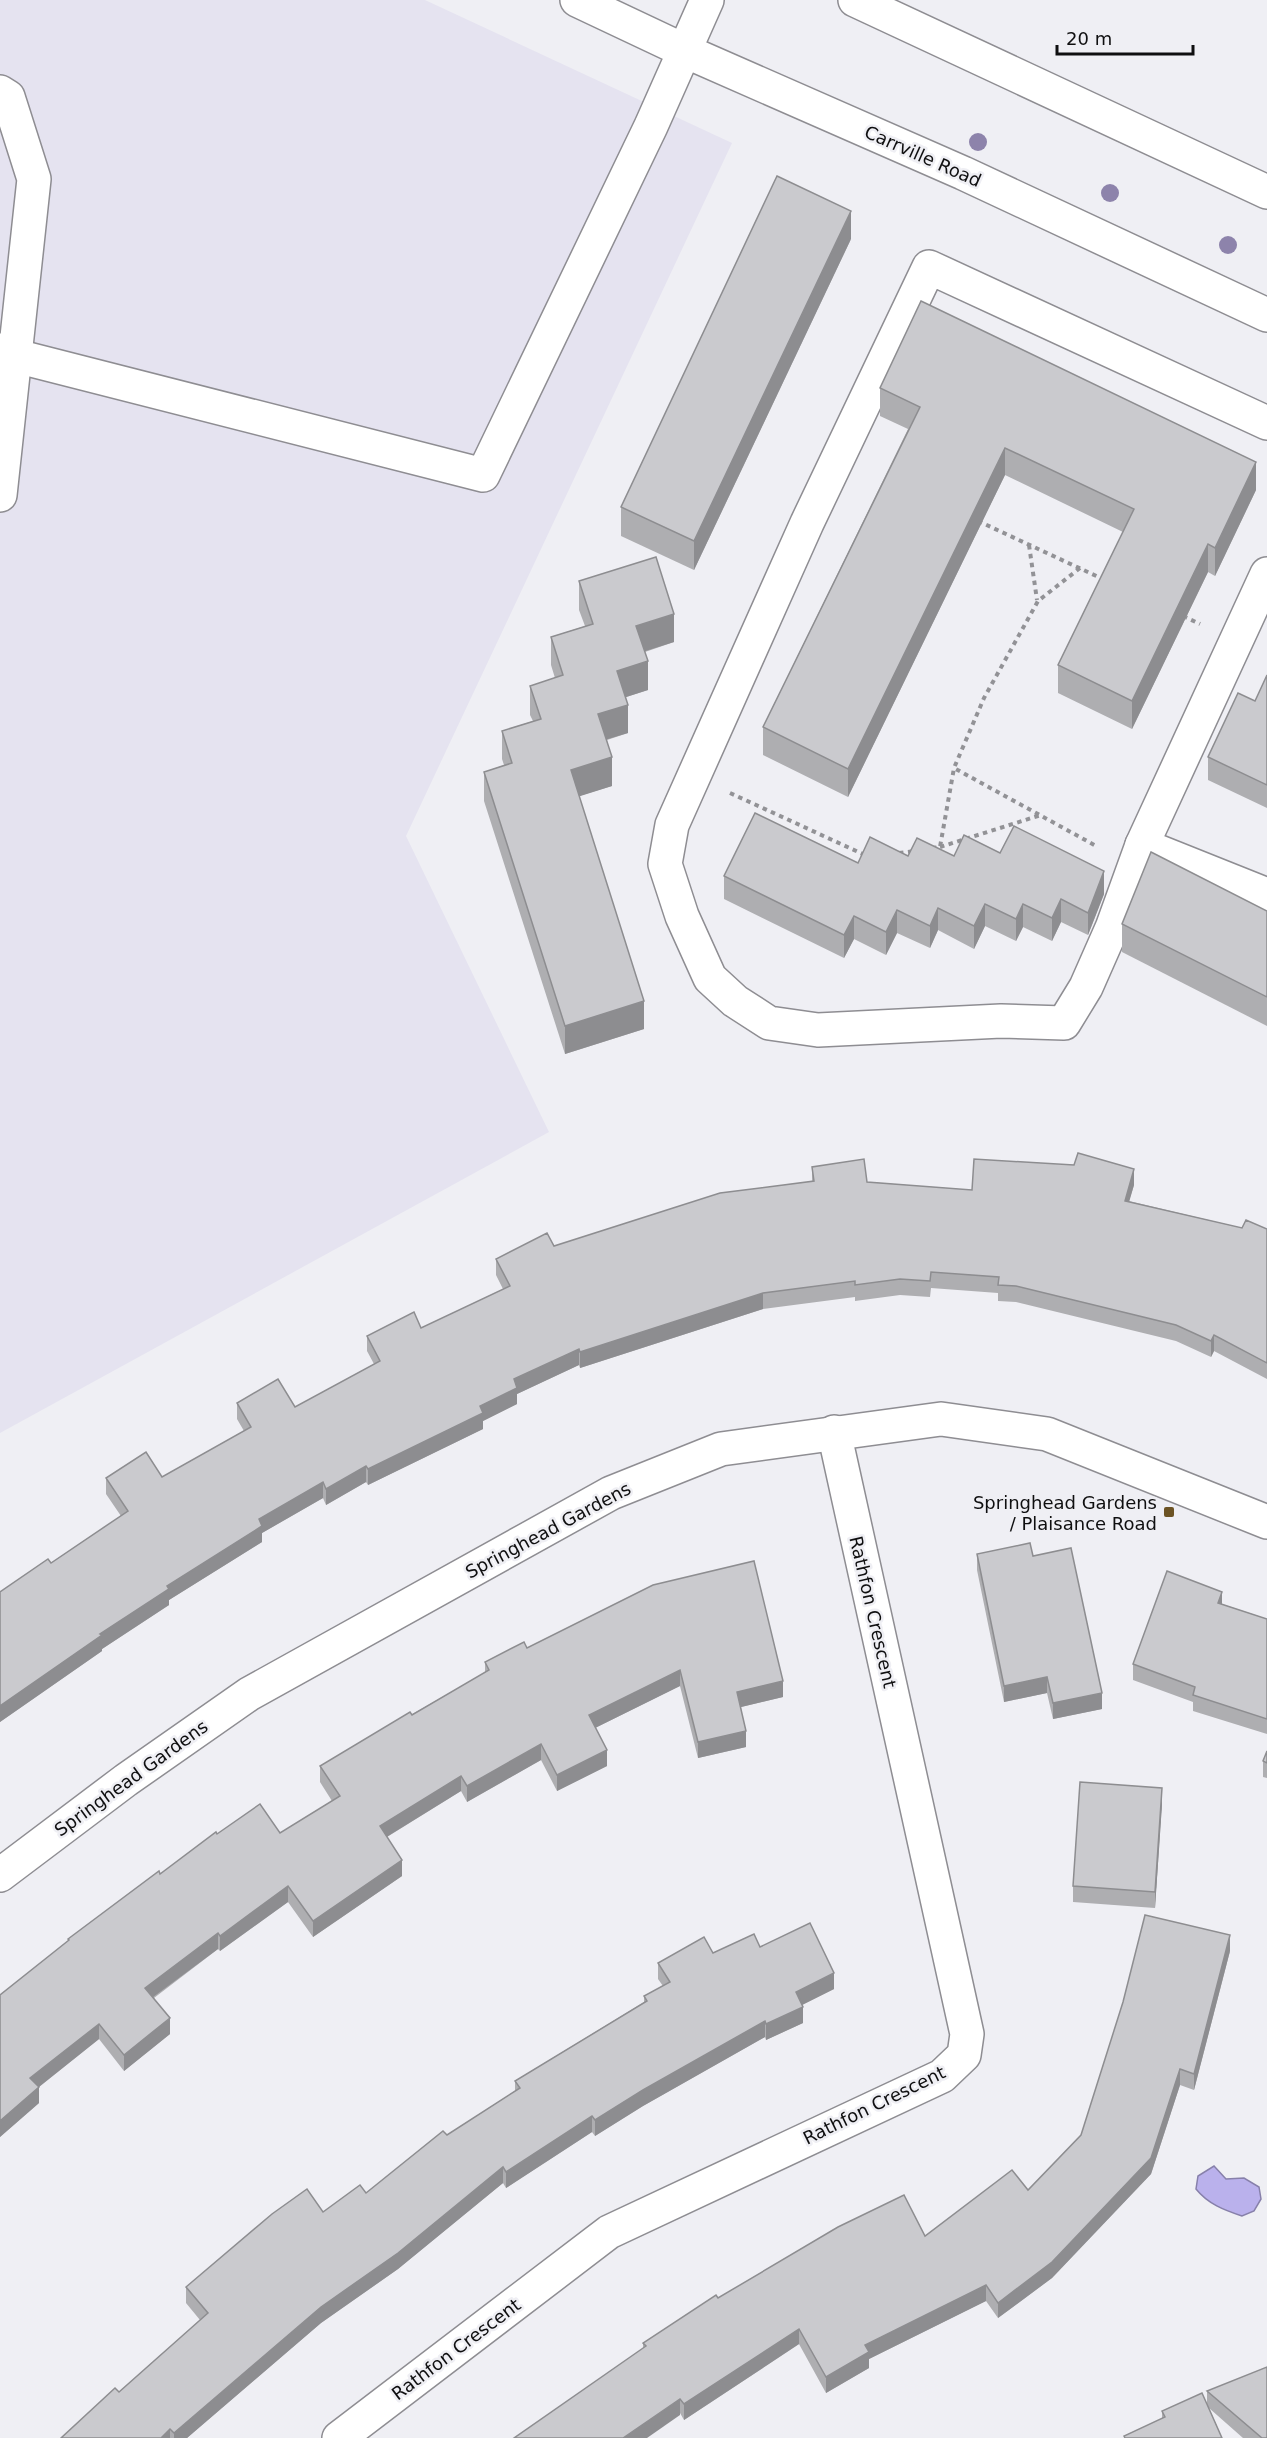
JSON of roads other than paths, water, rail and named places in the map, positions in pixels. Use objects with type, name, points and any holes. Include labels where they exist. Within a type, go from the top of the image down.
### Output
[{"type":"street","name":"Carrville Road","points":[[577,0],[685,51],[963,173],[1267,315]]},
{"type":"street","points":[[8,353],[483,475],[685,51],[707,0]]},
{"type":"street","points":[[855,0],[1267,192]]},
{"type":"street","points":[[0,92],[8,97],[34,179],[8,353],[0,495]]},
{"type":"street","points":[[1267,423],[929,267],[807,524],[672,825],[664,864],[682,916],[710,978],[735,1001],[769,1023],[818,1030],[1001,1021],[1064,1023],[1086,987],[1112,928],[1138,856],[1267,574]]},
{"type":"street","points":[[1138,856],[1267,895]]},
{"type":"street","name":"Springhead Gardens","points":[[0,1875],[126,1780],[249,1694],[611,1493],[721,1449],[941,1419],[1047,1434],[1267,1522]]},
{"type":"street","name":"Rathfon Crescent","points":[[339,2438],[609,2232],[942,2076],[964,2055],[967,2034],[834,1432]]},
{"type":"place","name":"Springhead Gardens / Plaisance Road","points":[[1169,1512]]}]
